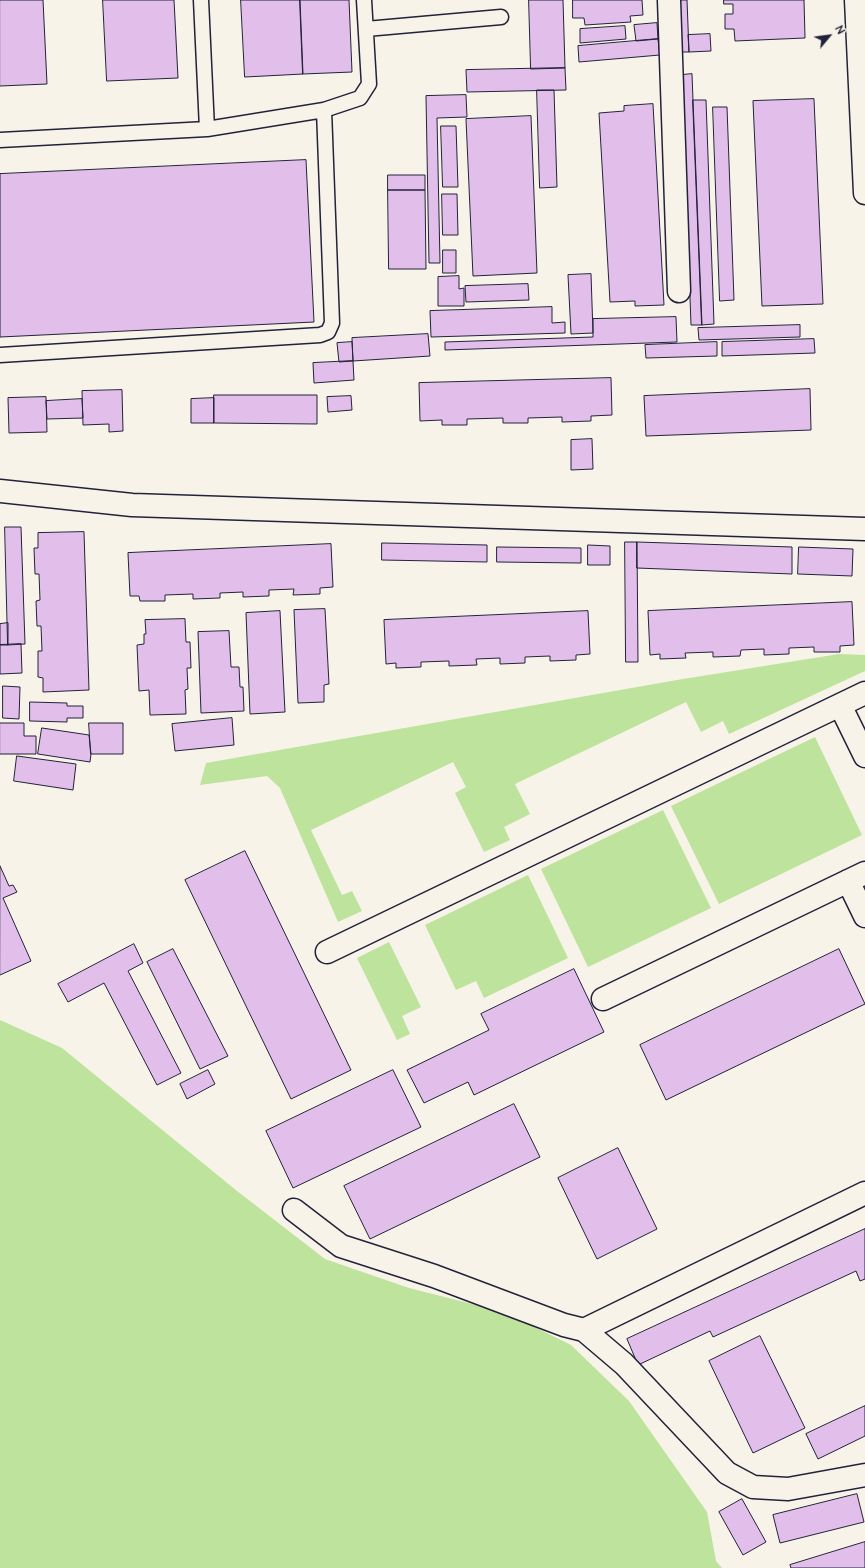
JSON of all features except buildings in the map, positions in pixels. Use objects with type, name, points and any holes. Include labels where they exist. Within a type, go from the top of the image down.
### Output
[{"type":"street","points":[[669,0],[679,291]]},
{"type":"street","points":[[856,0],[862,50],[865,193]]},
{"type":"street","points":[[0,492],[132,505],[865,529]]},
{"type":"street","points":[[327,952],[865,693]]},
{"type":"street","points":[[840,705],[865,756]]},
{"type":"street","points":[[603,999],[857,877],[865,916]]},
{"type":"street","points":[[584,1330],[865,1194]]},
{"type":"street","points":[[294,1210],[341,1246],[434,1276],[564,1325],[584,1330],[624,1364],[727,1473],[753,1487],[788,1489],[865,1475]]},
{"type":"lane","points":[[201,0],[207,129]]},
{"type":"lane","points":[[0,140],[207,129],[324,110],[360,98],[369,84],[364,0]]},
{"type":"lane","points":[[366,29],[501,17]]},
{"type":"lane","points":[[0,355],[320,335],[328,332],[332,323],[324,110]]},
{"type":"green space","points":[[839,654],[865,655],[865,671],[729,734],[723,721],[701,732],[686,702],[515,784],[530,814],[504,827],[510,840],[484,852],[455,793],[466,787],[453,762],[311,830],[342,895],[352,891],[362,911],[338,922],[280,788],[267,776],[200,785],[206,763],[677,680]]},
{"type":"green space","points":[[815,737],[862,835],[719,904],[671,806]]},
{"type":"green space","points":[[663,810],[711,908],[588,967],[541,869]]},
{"type":"green space","points":[[528,875],[568,958],[484,998],[476,981],[456,990],[425,925]]},
{"type":"green space","points":[[389,942],[421,1007],[402,1016],[410,1034],[397,1040],[357,958]]},
{"type":"green space","points":[[0,1020],[62,1048],[237,1191],[325,1259],[409,1288],[504,1312],[571,1345],[629,1401],[707,1512],[716,1561],[722,1568],[0,1568]]}]
